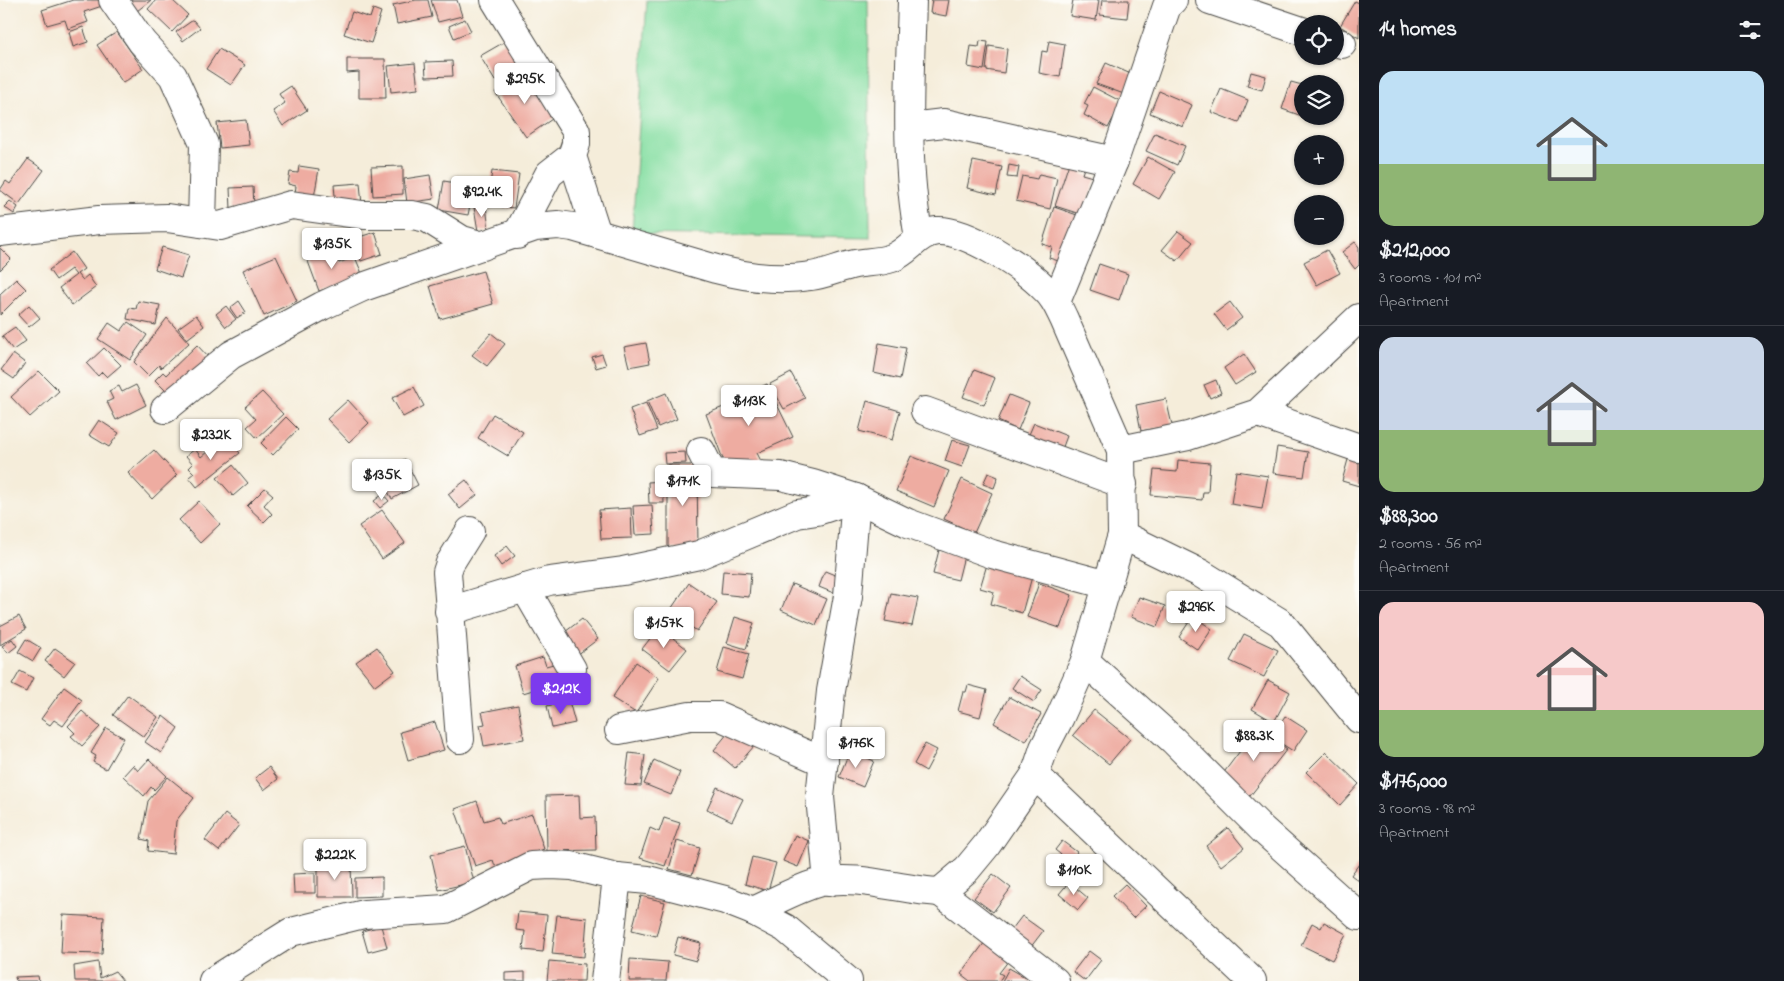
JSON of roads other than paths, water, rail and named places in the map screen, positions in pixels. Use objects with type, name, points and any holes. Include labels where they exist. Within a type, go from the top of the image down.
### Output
[{"type":"street","points":[[113,0],[142,42],[173,76],[204,144],[202,223]]},
{"type":"street","points":[[496,0],[576,131],[576,144],[572,156],[549,174],[517,235]]},
{"type":"street","points":[[912,0],[910,127],[914,206],[919,237]]},
{"type":"street","points":[[1056,302],[1114,161],[1167,6],[1173,0]]},
{"type":"street","points":[[1210,0],[1294,28]]},
{"type":"street","points":[[910,127],[944,123],[1114,161]]},
{"type":"street","points":[[572,156],[597,234]]},
{"type":"street","points":[[0,232],[99,220],[167,218],[220,226],[290,205],[363,214],[427,218],[462,240],[483,246]]},
{"type":"street","points":[[164,409],[231,355],[314,310],[363,287],[517,235],[535,227],[558,225],[597,234],[736,274],[765,277],[809,276],[854,264],[894,258],[919,237],[939,231],[968,238],[993,251],[1041,285],[1056,302],[1121,450],[1123,484],[1122,535],[1085,661],[1044,748],[1035,776],[986,846],[967,869],[940,892]]},
{"type":"street","points":[[1121,450],[1188,436],[1258,413],[1359,318]]},
{"type":"street","points":[[925,411],[1123,484]]},
{"type":"street","points":[[1258,413],[1359,448]]},
{"type":"street","points":[[701,451],[712,473],[781,476],[813,484],[856,498],[908,523],[992,554],[1108,585]]},
{"type":"street","points":[[450,611],[549,581],[622,571],[700,555],[797,514],[818,511],[856,498]]},
{"type":"street","points":[[828,882],[820,797],[831,691],[848,596],[856,498]]},
{"type":"street","points":[[460,739],[447,572],[450,563],[470,531]]},
{"type":"street","points":[[1122,535],[1200,573],[1281,623],[1359,719]]},
{"type":"street","points":[[526,588],[572,669]]},
{"type":"street","points":[[1085,661],[1173,740],[1263,830],[1359,916]]},
{"type":"street","points":[[619,730],[690,716],[719,716],[824,762]]},
{"type":"street","points":[[1035,776],[1252,981]]},
{"type":"street","points":[[213,981],[291,932],[364,914],[446,909],[531,866],[572,866],[617,877],[648,880],[725,900],[753,910],[785,928],[848,981]]},
{"type":"street","points":[[605,981],[617,877]]},
{"type":"street","points":[[753,910],[821,882],[856,882],[910,890],[940,892],[1055,981]]}]
